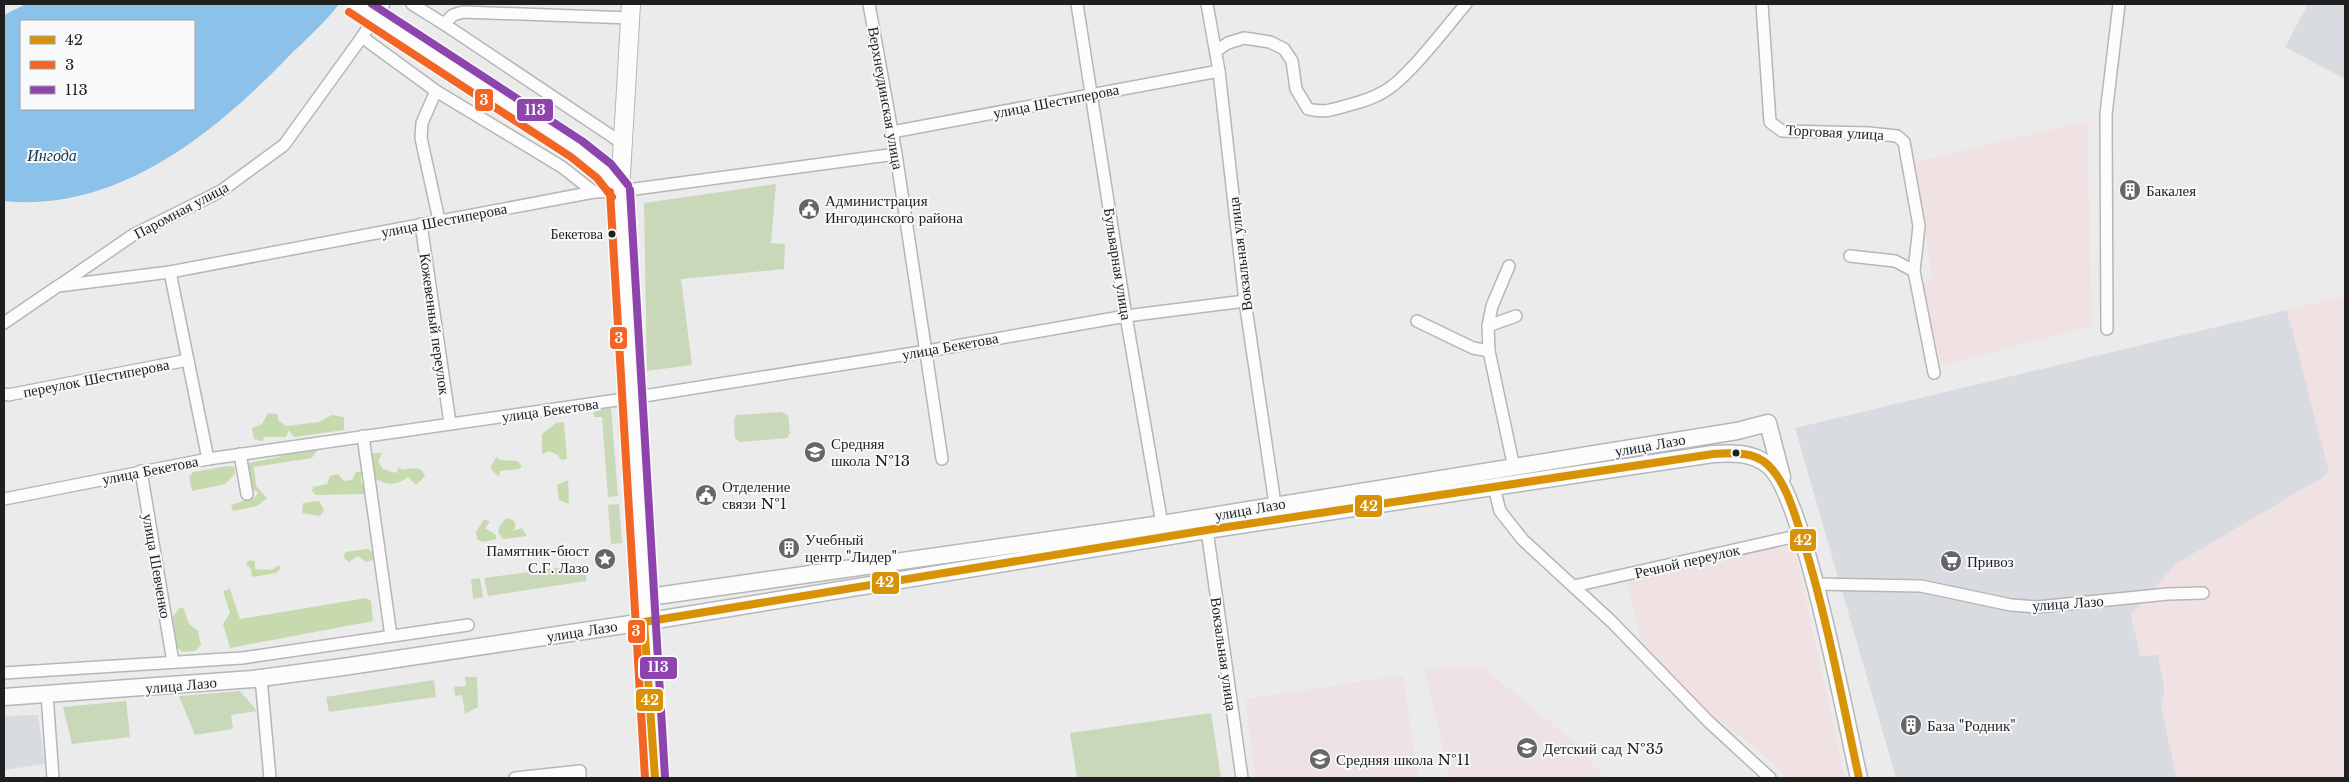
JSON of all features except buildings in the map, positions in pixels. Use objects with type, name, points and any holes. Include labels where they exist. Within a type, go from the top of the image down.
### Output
[{"type":"main road","points":[[354,4],[577,149],[604,171],[620,190]]},
{"type":"main road","points":[[630,11],[620,190],[642,598],[655,778]]},
{"type":"main road","name":"улица Лазо","points":[[642,598],[1162,524],[1275,504],[1514,468],[1737,431],[1768,422],[1814,584],[1859,778]]},
{"type":"main road","name":"улица Лазо","points":[[4,697],[261,678],[644,622],[839,588],[1208,530],[1713,454],[1739,453],[1755,457],[1769,465],[1786,489]]},
{"type":"street","name":"Паромная улица","points":[[58,286],[133,235],[221,191],[284,145],[362,38],[384,4]]},
{"type":"street","points":[[412,4],[622,143]]},
{"type":"street","name":"Верхнеудинская улица","points":[[869,4],[896,154],[942,460]]},
{"type":"street","name":"Бульварная улица","points":[[1077,4],[1126,316],[1162,524]]},
{"type":"street","name":"Вокзальная улица","points":[[1208,4],[1219,71],[1245,301],[1275,504]]},
{"type":"street","points":[[1216,51],[1228,43],[1244,38],[1270,42],[1284,49],[1292,61],[1296,90],[1308,109],[1323,113],[1364,101],[1385,91],[1433,43],[1466,4]]},
{"type":"street","name":"Торговая улица","points":[[1762,4],[1770,122],[1782,131],[1869,133],[1897,136],[1904,142],[1919,226],[1914,271],[1934,373]]},
{"type":"street","points":[[2107,329],[2106,114],[2119,4]]},
{"type":"street","points":[[444,24],[453,15],[463,12],[630,11]]},
{"type":"street","points":[[362,38],[436,91],[562,168],[594,192]]},
{"type":"street","name":"улица Шестиперова","points":[[892,132],[1219,71]]},
{"type":"street","points":[[436,91],[422,123],[421,138],[439,220]]},
{"type":"street","name":"улица Шестиперова","points":[[4,323],[58,286],[170,272],[594,192],[896,154]]},
{"type":"street","name":"Кожевенный переулок","points":[[421,224],[450,423]]},
{"type":"street","points":[[1850,256],[1895,261],[1914,271]]},
{"type":"street","points":[[1509,266],[1492,306],[1488,326],[1489,351],[1514,468]]},
{"type":"street","points":[[170,272],[208,459]]},
{"type":"street","name":"улица Бекетова","points":[[4,499],[208,459],[631,398],[927,351],[1126,316],[1245,301]]},
{"type":"street","points":[[1488,326],[1516,316]]},
{"type":"street","points":[[1417,321],[1473,348],[1489,351]]},
{"type":"street","name":"переулок Шестиперова","points":[[4,394],[8,395],[188,360]]},
{"type":"street","points":[[363,436],[391,636]]},
{"type":"street","points":[[240,454],[247,494]]},
{"type":"street","name":"улица Шевченко","points":[[141,471],[173,662]]},
{"type":"street","points":[[1494,487],[1500,511],[1517,533],[1612,622],[1708,721],[1770,778]]},
{"type":"street","name":"Вокзальная улица","points":[[1208,530],[1242,778]]},
{"type":"street","name":"Речной переулок","points":[[1574,586],[1801,534]]},
{"type":"street","name":"улица Лазо","points":[[1814,584],[1921,586],[2012,605],[2037,607],[2168,594],[2203,593]]},
{"type":"street","points":[[4,673],[242,658],[468,625]]},
{"type":"street","points":[[261,678],[270,778]]},
{"type":"street","points":[[47,694],[52,778]]},
{"type":"street","points":[[515,778],[580,772],[580,778]]},
{"type":"shaded area","points":[[2308,4],[2345,4],[2345,79],[2285,47]]},
{"type":"shaded area","points":[[2087,121],[2092,326],[1941,366],[1922,283],[1932,279],[1915,162]]},
{"type":"shaded area","points":[[2345,296],[2345,778],[2177,778],[2161,705],[2165,690],[2158,655],[2140,656],[2131,614],[2177,563],[2323,477],[2329,471],[2287,310]]},
{"type":"shaded area","points":[[2287,310],[2329,471],[2158,655],[2165,690],[2161,706],[2177,778],[1896,778],[1795,428]]},
{"type":"shaded area","points":[[1794,544],[1845,778],[1786,778],[1775,764],[1703,707],[1642,642],[1627,581]]},
{"type":"shaded area","points":[[1483,667],[1569,738],[1605,778],[1450,778],[1424,669]]},
{"type":"shaded area","points":[[1403,675],[1418,778],[1255,778],[1245,699]]},
{"type":"shaded area","points":[[38,715],[45,764],[4,770],[4,716]]},
{"type":"green space","points":[[776,184],[771,243],[785,244],[784,269],[681,279],[692,365],[647,371],[644,203]]},
{"type":"green space","points":[[611,408],[618,496],[608,497],[602,417],[594,417],[593,409]]},
{"type":"green space","points":[[781,412],[788,415],[790,433],[787,438],[740,442],[735,438],[734,420],[736,415]]},
{"type":"green space","points":[[268,413],[278,414],[278,420],[286,426],[319,422],[332,415],[344,417],[344,430],[294,437],[289,430],[286,437],[265,437],[262,441],[254,439],[252,428],[262,424]]},
{"type":"green space","points":[[627,421],[630,513],[625,514],[618,422]]},
{"type":"green space","points":[[564,422],[567,459],[561,460],[558,455],[549,451],[542,454],[542,434],[556,423]]},
{"type":"green space","points":[[314,448],[317,450],[312,458],[254,467],[256,486],[267,498],[257,506],[233,511],[231,505],[255,497],[258,492],[249,487],[246,475],[249,463],[279,457],[289,450]]},
{"type":"green space","points":[[372,453],[382,453],[378,462],[383,469],[396,473],[399,467],[402,470],[416,468],[425,476],[416,485],[408,477],[394,484],[382,482],[372,477],[368,465]]},
{"type":"green space","points":[[496,457],[500,460],[517,461],[522,466],[519,469],[500,471],[499,477],[490,468]]},
{"type":"green space","points":[[228,466],[234,467],[235,474],[225,484],[192,491],[189,477],[193,472]]},
{"type":"green space","points":[[356,472],[361,472],[361,483],[366,487],[364,494],[316,495],[312,491],[313,487],[327,484],[330,476],[338,474],[344,481],[352,480]]},
{"type":"green space","points":[[568,480],[569,504],[559,500],[557,485]]},
{"type":"green space","points":[[319,501],[324,510],[320,516],[302,513],[303,503]]},
{"type":"green space","points":[[619,504],[622,543],[611,544],[608,505]]},
{"type":"green space","points":[[507,518],[513,520],[516,525],[513,531],[522,528],[527,536],[503,539],[498,532],[500,525]]},
{"type":"green space","points":[[484,519],[490,522],[485,528],[496,535],[496,539],[482,542],[477,539],[476,532]]},
{"type":"green space","points":[[368,549],[374,553],[375,559],[366,562],[358,556],[349,562],[344,558],[345,552]]},
{"type":"green space","points":[[249,560],[255,561],[255,569],[272,570],[279,565],[281,568],[276,573],[252,577],[251,569],[246,564]]},
{"type":"green space","points":[[587,564],[586,581],[488,596],[484,578]]},
{"type":"green space","points":[[480,578],[483,597],[473,599],[471,579]]},
{"type":"green space","points":[[230,589],[240,619],[366,598],[371,601],[373,621],[230,648],[223,624],[230,613],[223,591]]},
{"type":"green space","points":[[180,607],[184,609],[189,624],[198,631],[201,645],[195,651],[183,652],[176,647],[172,618]]},
{"type":"green space","points":[[465,677],[477,677],[478,707],[465,714],[462,695],[455,696],[454,687],[466,686]]},
{"type":"green space","points":[[434,680],[436,697],[329,712],[326,697]]},
{"type":"green space","points":[[240,691],[257,711],[231,715],[233,729],[195,735],[179,696]]},
{"type":"green space","points":[[126,701],[130,737],[72,744],[63,707]]},
{"type":"green space","points":[[1211,713],[1221,778],[1077,778],[1070,733]]},
{"type":"water","name":"Ингода","points":[[26,4],[339,4],[322,24],[229,113],[196,139],[161,162],[124,181],[86,194],[46,201],[4,201],[4,15]]},
{"type":"transit line","name":"113","points":[[372,4],[582,141],[611,164],[628,185]]},
{"type":"transit line","name":"3","points":[[349,12],[571,157],[597,178],[612,197]]},
{"type":"transit line","name":"113","points":[[630,190],[665,777]]},
{"type":"transit line","name":"3","points":[[610,192],[645,778]]},
{"type":"transit line","name":"42","points":[[644,622],[1207,530],[1713,454],[1742,454],[1762,460],[1775,472],[1793,510],[1812,569],[1827,629],[1859,778]]},
{"type":"transit line","name":"42","points":[[644,622],[655,778]]},
{"type":"place","name":"Бакалея","points":[[2130,190]]},
{"type":"place","name":"Администрация Ингодинского района","points":[[809,209]]},
{"type":"place","name":"Бекетова","points":[[612,234]]},
{"type":"place","name":"Средняя школа №13","points":[[815,452]]},
{"type":"place","name":"Отделение связи №1","points":[[706,495]]},
{"type":"place","name":"Учебный центр \"Лидер\"","points":[[789,548]]},
{"type":"place","name":"Памятник-бюст С.Г. Лазо","points":[[605,559]]},
{"type":"place","name":"Привоз","points":[[1951,561]]},
{"type":"place","name":"База \"Родник\"","points":[[1911,725]]},
{"type":"place","name":"Детский сад №35","points":[[1527,748]]},
{"type":"place","name":"Средняя школа №11","points":[[1320,759]]}]
